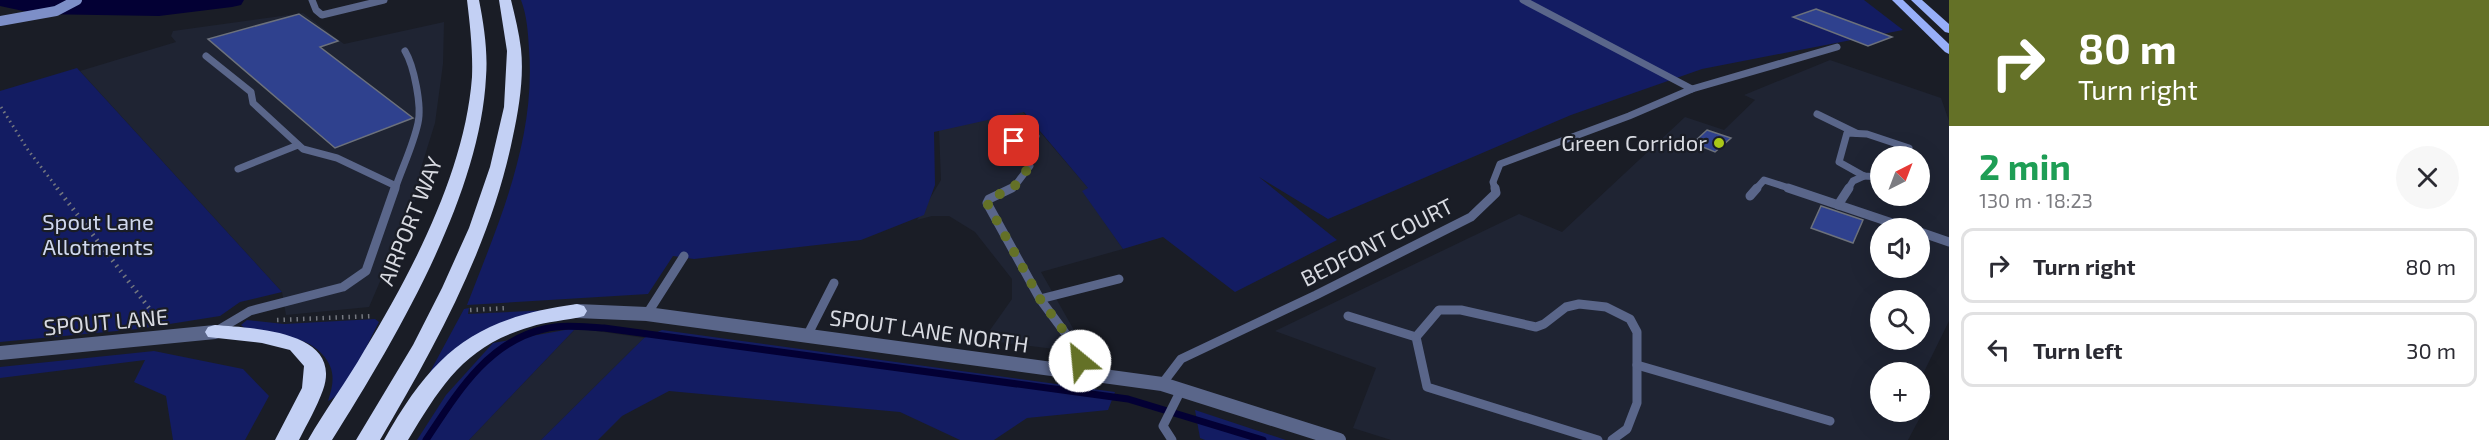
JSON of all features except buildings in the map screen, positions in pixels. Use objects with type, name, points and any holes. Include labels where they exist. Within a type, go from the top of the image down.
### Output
[{"type":"highway","name":"AIRPORT WAY","points":[[320,440],[356,384],[407,295],[435,234],[454,183],[468,139],[479,76],[478,38],[472,0]]},
{"type":"highway","points":[[368,440],[436,320],[472,244],[495,177],[513,98],[514,69],[511,31],[505,0]]},
{"type":"highway","points":[[396,440],[434,380],[466,348],[514,324],[541,316],[577,311]]},
{"type":"highway","points":[[215,332],[262,336],[297,345],[315,364],[313,388],[287,440]]},
{"type":"main road","points":[[1897,0],[1949,50]]},
{"type":"main road","points":[[1916,0],[1949,30]]},
{"type":"street","points":[[0,21],[56,11],[77,0]]},
{"type":"street","name":"SPOUT LANE NORTH","points":[[577,311],[647,314],[1162,384],[1339,440]]},
{"type":"street","name":"SPOUT LANE","points":[[0,353],[215,332]]},
{"type":"lane","points":[[312,0],[316,10],[322,15],[384,0]]},
{"type":"lane","points":[[1523,0],[1692,89]]},
{"type":"lane","name":"BEDFONT COURT","points":[[1162,384],[1181,359],[1316,295],[1471,217],[1496,193],[1493,182],[1500,164],[1629,116],[1692,89],[1837,47]]},
{"type":"lane","points":[[215,332],[250,311],[343,287],[366,271],[419,121],[415,74],[412,62],[405,51]]},
{"type":"lane","points":[[206,56],[251,92],[253,103],[303,149],[337,158],[396,186]]},
{"type":"lane","points":[[1818,114],[1857,133]]},
{"type":"lane","points":[[1870,176],[1864,176],[1839,162],[1848,133],[1866,134],[1903,146]]},
{"type":"lane","points":[[994,145],[1036,136]]},
{"type":"lane","points":[[1014,141],[1030,166],[1014,187],[990,199],[987,203],[1040,299],[1077,349],[1084,373]]},
{"type":"lane","points":[[238,169],[298,145]]},
{"type":"lane","points":[[1839,205],[1853,181],[1864,176]]},
{"type":"lane","points":[[1750,196],[1764,180],[1877,218]]},
{"type":"lane","points":[[1930,235],[1949,242]]},
{"type":"lane","points":[[647,314],[684,256]]},
{"type":"lane","points":[[1040,299],[1119,279]]},
{"type":"lane","points":[[807,336],[834,283]]},
{"type":"lane","points":[[1416,337],[1439,310],[1461,310],[1536,327],[1544,324],[1566,307],[1579,304],[1606,307],[1630,319],[1637,332],[1637,403],[1627,429],[1612,440]]},
{"type":"lane","points":[[1348,316],[1416,337]]},
{"type":"lane","points":[[1416,337],[1427,387],[1599,440]]},
{"type":"lane","points":[[1637,365],[1830,421]]},
{"type":"lane","points":[[1172,440],[1163,426],[1181,390]]},
{"type":"path","points":[[1,107],[28,150],[149,308],[134,340]]},
{"type":"path","points":[[275,320],[375,316]]},
{"type":"shaded area","points":[[303,13],[344,44],[444,22],[443,64],[435,123],[420,171],[419,191],[369,307],[286,315],[282,292],[80,71],[176,42],[171,36],[173,31]]},
{"type":"shaded area","points":[[1830,60],[1941,98],[1949,121],[1949,321],[1929,362],[1870,362],[1870,422],[1918,422],[1908,440],[1391,440],[1353,428],[1376,368],[1275,331],[1519,214],[1562,232],[1685,117],[1724,130],[1755,100],[1744,95]]},
{"type":"shaded area","points":[[1022,111],[1089,189],[1083,191],[1123,249],[1041,272],[1087,353],[983,340],[1012,299],[1012,279],[975,232],[949,216],[932,216],[917,220],[941,180],[939,129]]},
{"type":"shaded area","points":[[576,328],[644,338],[541,440],[469,440]]},
{"type":"green space","points":[[521,0],[1864,0],[1903,30],[1702,69],[1571,115],[1328,219],[1259,177],[1337,240],[1235,292],[1163,237],[1123,249],[1082,191],[1088,188],[1024,112],[934,132],[935,185],[924,215],[861,240],[694,259],[673,256],[648,294],[467,305],[503,212],[521,148],[527,116],[530,83],[529,49],[528,30]]},
{"type":"green space","name":"Spout Lane Allotments","points":[[77,68],[282,292],[240,302],[220,316],[138,329],[0,342],[0,91]]},
{"type":"green space","points":[[469,308],[468,314],[550,310],[516,320],[423,385],[464,309]]},
{"type":"green space","points":[[375,319],[379,322],[350,378],[342,389],[328,401],[332,388],[332,371],[322,354],[302,341],[259,333],[241,325],[247,320],[284,324]]},
{"type":"green space","points":[[576,328],[469,440],[417,440],[446,395],[493,343]]},
{"type":"green space","points":[[662,330],[1115,392],[1108,410],[1027,418],[994,440],[960,440],[900,412],[669,391],[622,416],[598,440],[541,440],[644,338]]},
{"type":"green space","points":[[154,351],[243,369],[269,396],[245,440],[173,440],[166,396],[134,382],[145,360],[0,378],[0,367]]},
{"type":"green space","points":[[1195,410],[1286,440],[1205,440],[1200,438]]},
{"type":"waterway","points":[[6,0],[37,6],[159,8],[232,0]]},
{"type":"waterway","points":[[426,440],[461,389],[490,358],[524,336],[551,327],[566,326],[604,328],[1128,399],[1263,440]]},
{"type":"place","name":"Green Corridor","points":[[1719,143]]},
{"type":"route","points":[[1014,141],[1030,166],[1014,187],[990,199],[987,203],[1040,299],[1077,349],[1080,361]]}]
